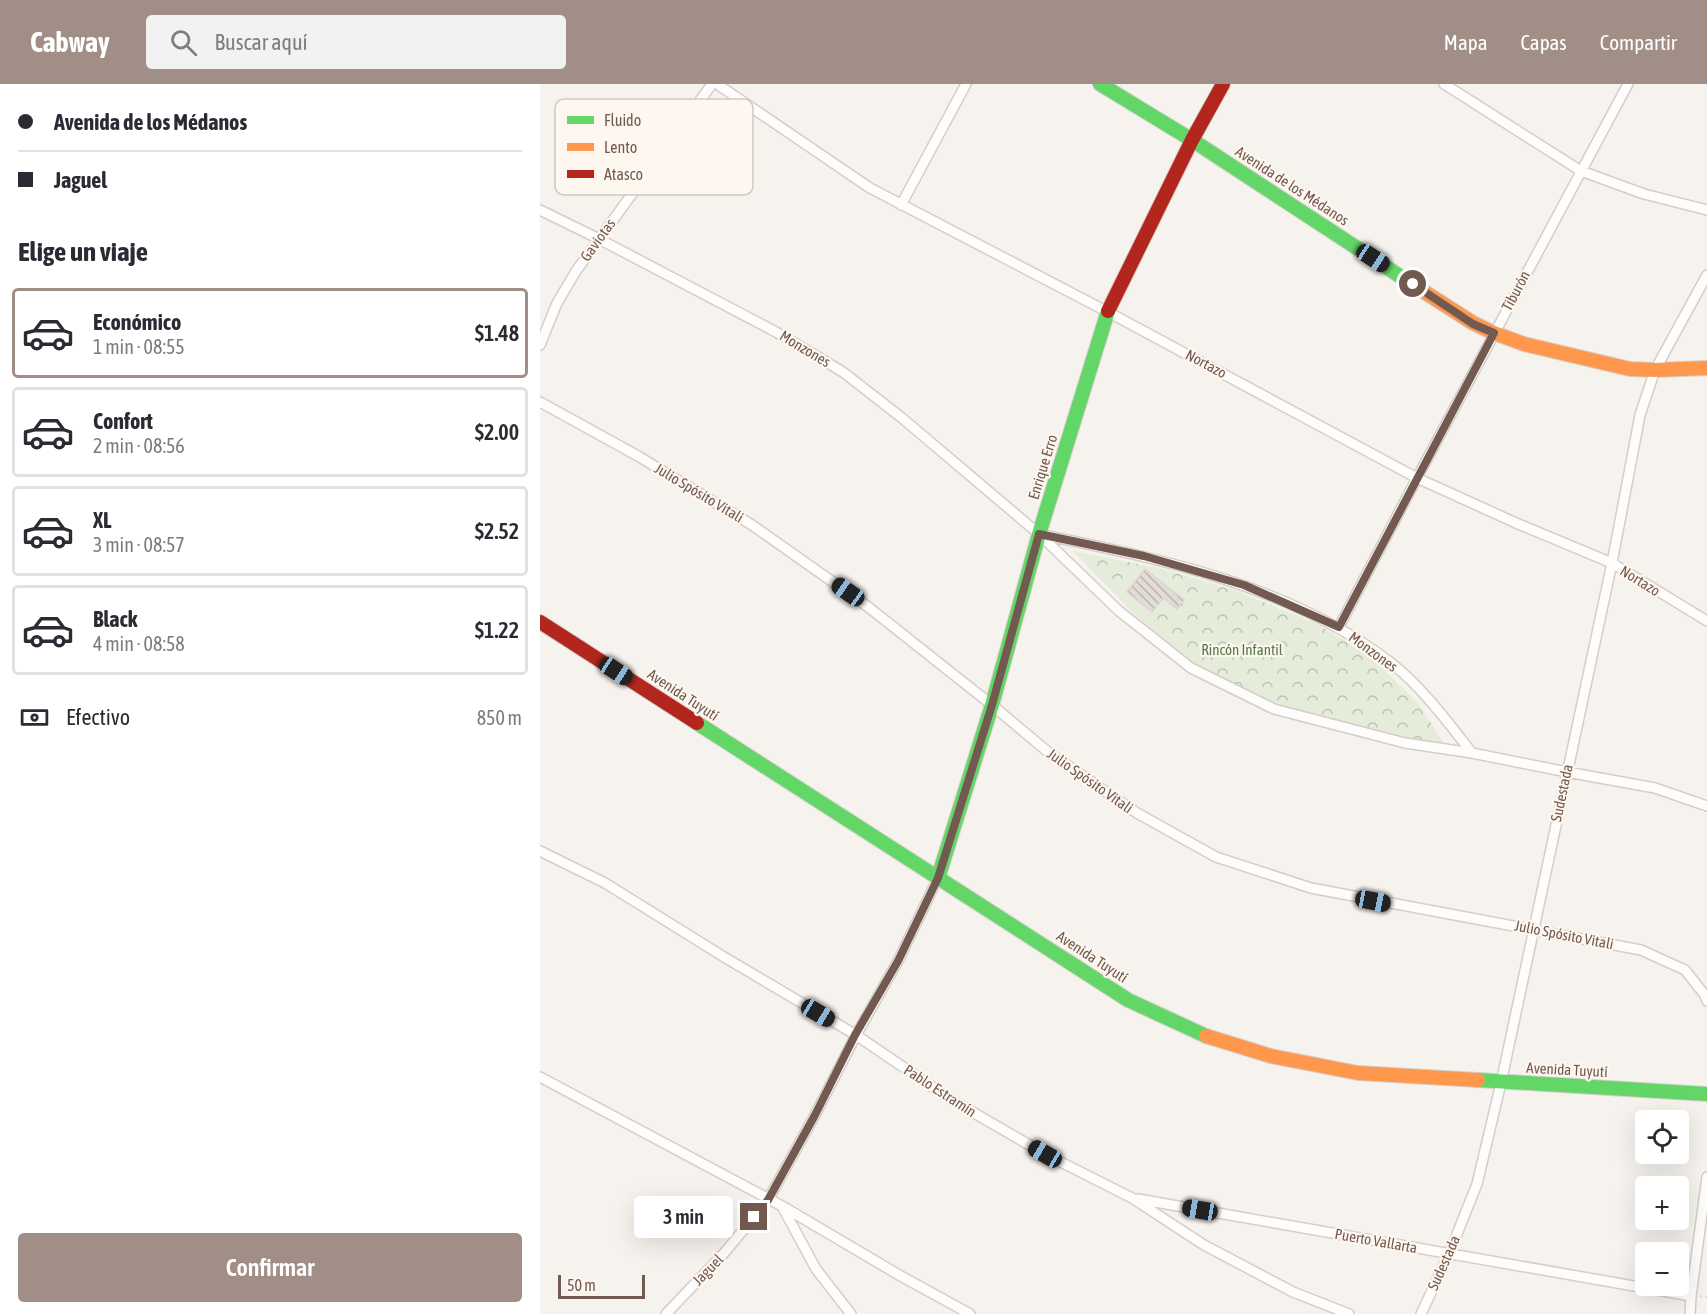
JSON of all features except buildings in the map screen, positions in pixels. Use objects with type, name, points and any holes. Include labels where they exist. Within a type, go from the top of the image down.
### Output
[{"type":"street","name":"Gaviotas","points":[[701,99],[712,84]]},
{"type":"street","name":"Nortazo","points":[[717,84],[739,99]]},
{"type":"street","points":[[901,205],[966,84]]},
{"type":"street","name":"Avenida de los Médanos","points":[[1100,84],[1192,140],[1473,324],[1524,344],[1602,364],[1630,369],[1655,370],[1707,368]]},
{"type":"street","name":"Enrique Erro","points":[[938,878],[992,705],[1039,534],[1108,312],[1192,140],[1223,84]]},
{"type":"street","points":[[1444,84],[1581,171],[1644,194],[1707,210]]},
{"type":"street","name":"Tiburón","points":[[1339,627],[1628,84]]},
{"type":"street","name":"Nortazo","points":[[753,108],[870,188],[901,205],[1108,312],[1417,478],[1612,563],[1707,621]]},
{"type":"street","name":"Gaviotas","points":[[540,345],[566,287],[631,195]]},
{"type":"street","name":"Monzones","points":[[540,210],[776,332],[843,372],[902,418],[1039,534],[1119,610],[1191,668],[1274,709],[1405,743],[1472,753],[1655,788],[1707,806]]},
{"type":"street","name":"Sudestada","points":[[1421,1314],[1449,1254],[1477,1184],[1501,1083],[1612,563],[1640,415],[1655,370],[1707,275]]},
{"type":"street","name":"Julio Spósito Vitali","points":[[540,402],[638,456],[752,525],[867,606],[1048,752],[1137,813],[1216,856],[1311,888],[1641,950],[1685,970],[1707,1001]]},
{"type":"street","name":"Monzones","points":[[1039,534],[1144,556],[1244,585],[1339,627],[1392,663],[1434,703],[1472,753]]},
{"type":"street","name":"Avenida Tuyutí","points":[[540,622],[1128,1000],[1180,1025],[1221,1041],[1358,1073],[1707,1094]]},
{"type":"street","name":"Pablo Estramín","points":[[540,851],[605,883],[855,1035],[950,1100],[1045,1154],[1132,1198],[1203,1245],[1293,1292],[1349,1314]]},
{"type":"street","name":"Jaguel","points":[[666,1314],[725,1252],[768,1200],[815,1115],[855,1035],[898,961],[938,878]]},
{"type":"street","points":[[540,1077],[782,1206],[970,1314]]},
{"type":"street","points":[[1690,1314],[1707,1177]]},
{"type":"street","name":"Puerto Vallarta","points":[[1132,1198],[1691,1296]]},
{"type":"street","points":[[782,1206],[816,1269],[851,1314]]},
{"type":"green space","name":"Rincón Infantil","points":[[1073,551],[1163,569],[1234,590],[1315,623],[1353,645],[1382,668],[1418,703],[1447,748],[1367,734],[1275,705],[1193,666],[1135,615]]},
{"type":"traffic: fast","points":[[1100,84],[1192,140],[1412,284]]},
{"type":"traffic: fast","points":[[938,878],[992,705],[1039,534],[1108,311]]},
{"type":"traffic: fast","points":[[697,723],[1128,1000],[1206,1036]]},
{"type":"traffic: fast","points":[[1478,1080],[1707,1094]]},
{"type":"traffic: slow","points":[[1412,284],[1473,323],[1524,344],[1630,369],[1707,368]]},
{"type":"traffic: slow","points":[[1206,1036],[1271,1056],[1358,1073],[1478,1080]]},
{"type":"traffic: jam","points":[[1108,311],[1192,140],[1223,84]]},
{"type":"traffic: jam","points":[[540,622],[697,723]]},
{"type":"route","points":[[754,1217],[768,1200],[815,1115],[855,1035],[898,961],[938,878],[992,705],[1039,534],[1144,556],[1244,585],[1339,627],[1494,333],[1473,324],[1413,284]]}]
